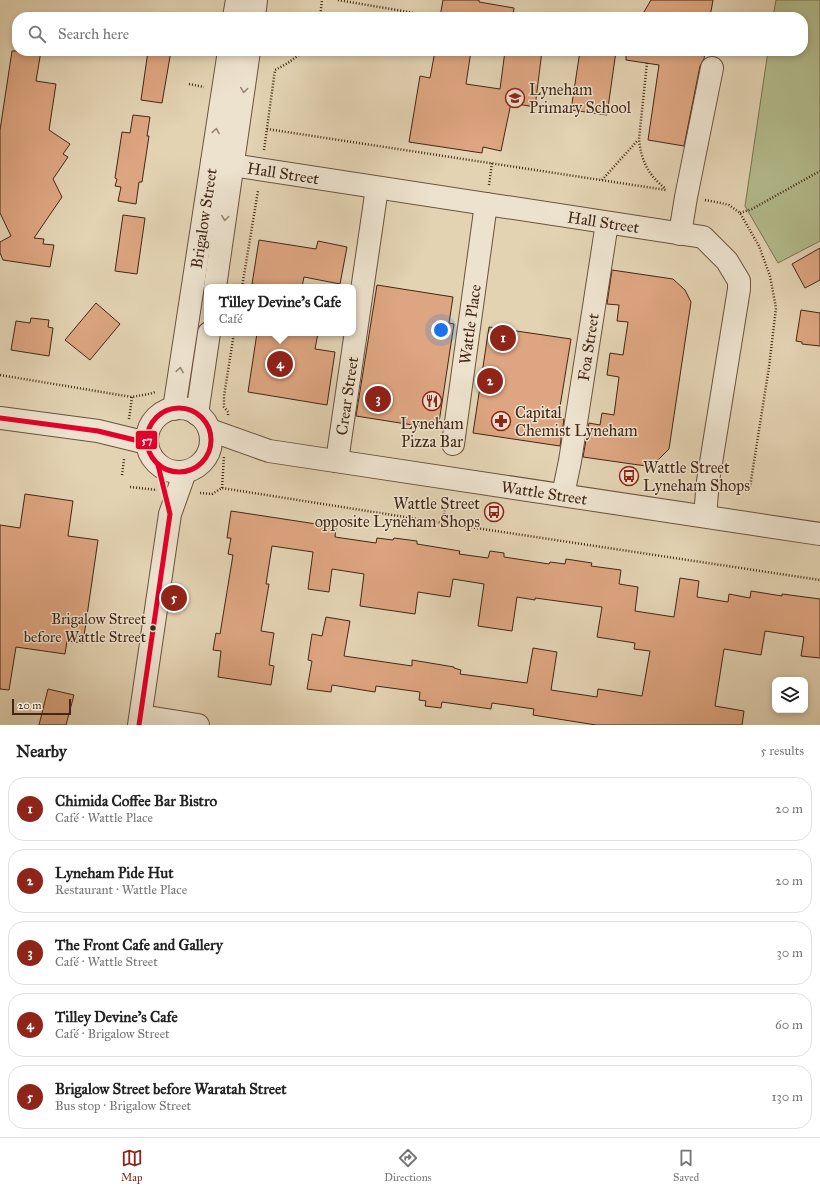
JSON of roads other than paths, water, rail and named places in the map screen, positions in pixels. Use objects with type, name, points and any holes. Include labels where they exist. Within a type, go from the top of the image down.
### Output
[{"type":"street","points":[[235,12],[237,0]]},
{"type":"street","points":[[255,12],[256,0]]},
{"type":"street","name":"Brigalow Street","points":[[174,409],[228,56]]},
{"type":"street","name":"Brigalow Street","points":[[216,284],[248,56]]},
{"type":"street","points":[[680,234],[712,68]]},
{"type":"street","name":"Hall Street","points":[[212,162],[703,237],[727,261],[739,281],[708,480],[705,516]]},
{"type":"street","name":"Crear Street","points":[[356,331],[377,188]]},
{"type":"street","name":"Wattle Place","points":[[453,444],[486,204]]},
{"type":"street","name":"Foa Street","points":[[563,495],[570,461],[607,223]]},
{"type":"street","points":[[204,422],[209,336]]},
{"type":"street","name":"Crear Street","points":[[337,461],[355,336]]},
{"type":"street","points":[[182,408],[190,410],[204,422],[212,438],[208,455],[202,463],[194,469],[185,472],[166,470],[158,465],[153,459],[147,443],[150,428],[154,421],[159,415],[166,411],[182,408]]},
{"type":"street","points":[[0,418],[98,431],[147,443]]},
{"type":"street","points":[[98,431],[154,421]]},
{"type":"street","name":"Wattle Street","points":[[204,422],[269,451]]},
{"type":"street","name":"Wattle Street","points":[[208,455],[269,451],[820,534]]},
{"type":"street","points":[[158,465],[170,514]]},
{"type":"street","points":[[185,472],[170,514],[140,720],[198,725]]},
{"type":"place","name":"Lyneham Primary School","points":[[515,98]]},
{"type":"place","name":"Chimida Coffee Bar Bistro","points":[[503,338]]},
{"type":"place","name":"Tilley Devine's Cafe","points":[[280,364]]},
{"type":"place","name":"Lyneham Pide Hut","points":[[490,381]]},
{"type":"place","name":"The Front Cafe and Gallery","points":[[378,399]]},
{"type":"place","name":"Lyneham Pizza Bar","points":[[432,401]]},
{"type":"place","name":"Capital Chemist Lyneham","points":[[501,421]]},
{"type":"place","name":"Wattle Street Lyneham Shops","points":[[629,476]]},
{"type":"place","name":"Wattle Street opposite Lyneham Shops","points":[[494,512]]},
{"type":"place","name":"Brigalow Street before Waratah Street","points":[[174,598]]},
{"type":"place","name":"Brigalow Street before Wattle Street","points":[[153,628]]}]
